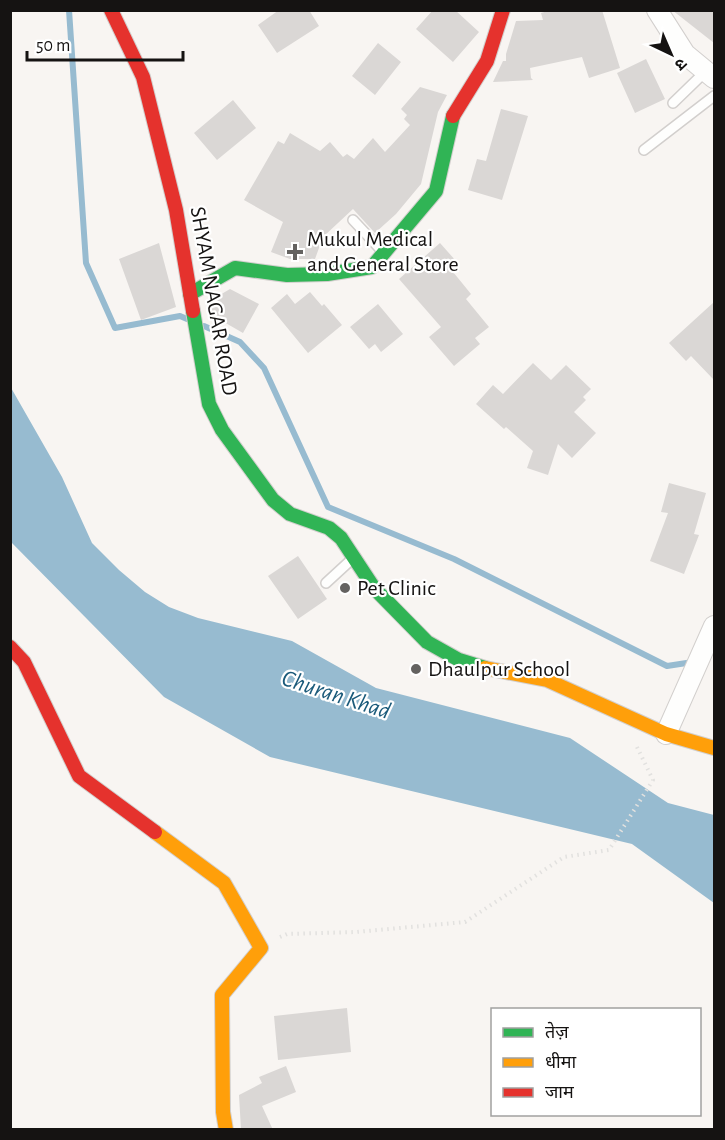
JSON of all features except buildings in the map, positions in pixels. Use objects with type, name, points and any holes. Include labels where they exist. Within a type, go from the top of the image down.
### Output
[{"type":"street","name":"SHYAM NAGAR ROAD","points":[[111,10],[142,77],[176,210],[209,404],[222,430],[273,500],[290,514],[329,528],[341,538],[374,588],[415,632],[427,642],[459,660],[472,665],[547,680],[666,734],[714,748]]},
{"type":"street","points":[[190,294],[235,268],[286,275],[327,274],[372,267],[436,190],[453,115],[487,61],[503,10]]},
{"type":"street","points":[[657,10],[685,54],[710,74]]},
{"type":"street","points":[[666,734],[714,626]]},
{"type":"street","points":[[10,647],[24,662],[79,776],[224,883],[261,948],[222,995],[223,1113],[226,1130]]},
{"type":"lane","points":[[673,103],[710,74]]},
{"type":"lane","points":[[644,150],[714,96]]},
{"type":"lane","points":[[353,220],[384,253]]},
{"type":"lane","points":[[326,583],[354,557]]},
{"type":"path","points":[[261,948],[287,934],[356,932],[465,922],[564,857],[609,850],[653,780]]},
{"type":"water","name":"Churan Khad","points":[[10,386],[62,477],[92,543],[145,592],[169,607],[198,618],[292,641],[376,688],[570,738],[668,803],[714,815],[714,903],[632,844],[270,757],[164,697],[11,542]]},
{"type":"waterway","points":[[69,10],[86,263],[115,328],[180,316],[187,319]]},
{"type":"waterway","points":[[204,326],[240,342],[264,368],[328,507],[454,559],[667,666],[693,662]]},
{"type":"traffic: fast","points":[[190,294],[235,268],[287,275],[327,274],[372,267],[436,191],[453,116]]},
{"type":"traffic: fast","points":[[193,311],[209,404],[222,430],[273,500],[290,514],[329,528],[341,538],[374,588],[427,642],[459,660],[485,668]]},
{"type":"traffic: slow","points":[[485,668],[547,680],[666,734],[714,748]]},
{"type":"traffic: slow","points":[[155,832],[224,883],[261,948],[222,995],[223,1112],[226,1130]]},
{"type":"traffic: jam","points":[[111,10],[143,77],[176,210],[193,311]]},
{"type":"traffic: jam","points":[[453,116],[487,61],[503,10]]},
{"type":"traffic: jam","points":[[10,647],[24,662],[79,776],[155,832]]},
{"type":"place","name":"Mukul Medical and General Store","points":[[295,252]]},
{"type":"place","name":"Pet Clinic","points":[[345,588]]},
{"type":"place","name":"Dhaulpur School","points":[[416,669]]}]
